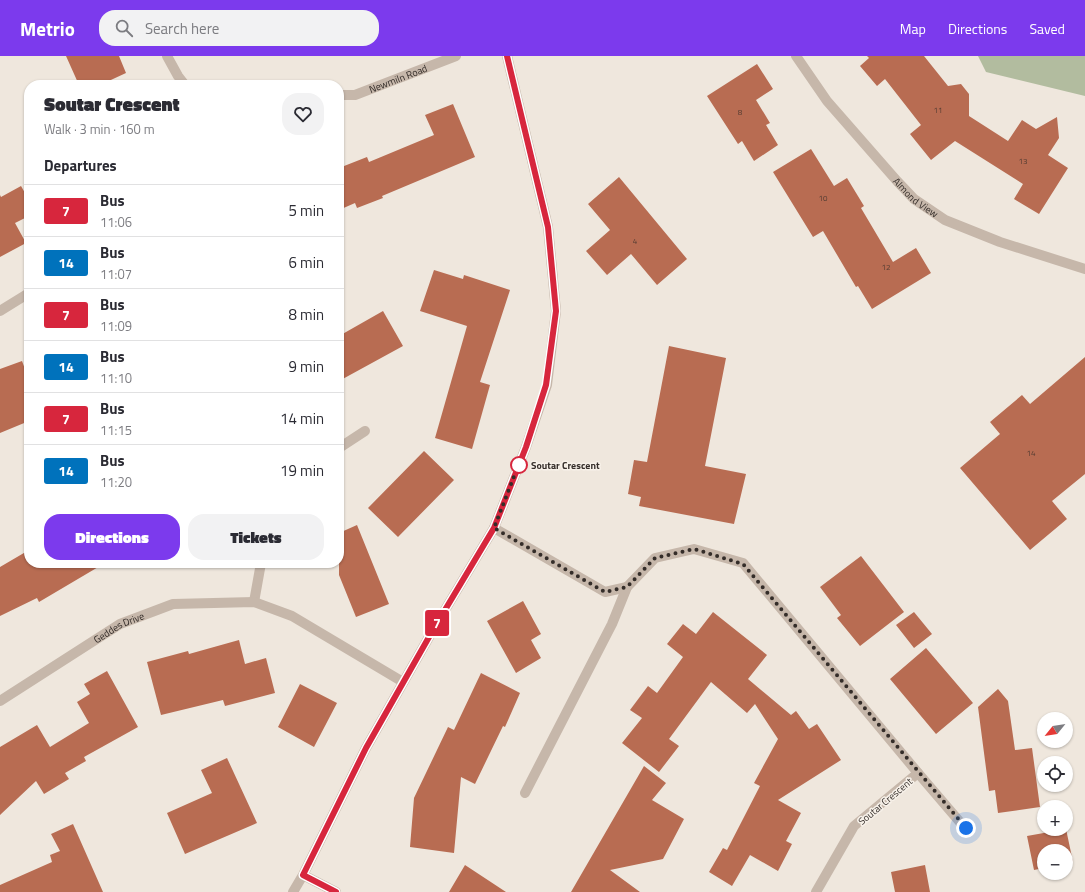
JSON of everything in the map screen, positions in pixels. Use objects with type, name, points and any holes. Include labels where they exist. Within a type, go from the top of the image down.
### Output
[{"type":"street","points":[[167,56],[181,80]]},
{"type":"street","name":"Newmiln Road","points":[[344,95],[355,95],[456,56]]},
{"type":"street","points":[[293,892],[303,875],[366,748],[437,623],[494,528],[526,447],[546,385],[556,311],[548,227],[507,56]]},
{"type":"street","name":"Almond View","points":[[796,56],[827,101],[914,199],[945,220],[1000,242],[1085,269]]},
{"type":"street","points":[[0,311],[24,296]]},
{"type":"street","points":[[344,445],[365,431]]},
{"type":"street","points":[[494,528],[605,592],[627,587]]},
{"type":"street","name":"Soutar Crescent","points":[[526,792],[612,624],[627,587],[655,558],[694,549],[743,564],[966,828]]},
{"type":"street","points":[[254,602],[260,568]]},
{"type":"street","name":"Geddes Drive","points":[[0,701],[120,624],[173,604],[254,602],[292,616],[403,682]]},
{"type":"street","name":"Soutar Crescent","points":[[816,892],[854,826],[918,773]]},
{"type":"street","points":[[303,875],[336,892]]},
{"type":"green space","points":[[978,56],[1085,56],[1085,96],[986,72]]},
{"type":"building","points":[[66,56],[119,56],[126,73],[111,80],[77,80]]},
{"type":"building","points":[[867,56],[924,56],[948,86],[961,84],[969,94],[969,116],[1008,141],[1022,120],[1036,129],[1057,117],[1059,138],[1048,155],[1068,168],[1039,214],[1014,199],[1023,184],[955,141],[931,160],[910,134],[921,125],[885,79],[877,86],[860,66],[869,58]]},
{"type":"building","points":[[757,64],[773,89],[756,100],[770,123],[766,125],[778,145],[754,161],[742,141],[738,144],[707,96]]},
{"type":"building","points":[[453,104],[475,157],[382,196],[383,198],[357,208],[355,203],[344,208],[344,166],[367,157],[369,162],[434,135],[425,115]]},
{"type":"building","points":[[811,149],[834,186],[847,178],[864,206],[861,208],[893,262],[916,248],[931,273],[872,309],[858,286],[856,287],[823,231],[813,237],[773,172]]},
{"type":"building","points":[[619,177],[687,259],[657,285],[631,254],[607,275],[586,251],[610,230],[588,204]]},
{"type":"building","points":[[21,186],[24,191],[24,218],[15,223],[24,239],[24,244],[0,257],[0,195],[1,197]]},
{"type":"building","points":[[434,270],[463,279],[464,275],[510,290],[480,382],[490,385],[472,449],[435,438],[467,326],[420,311]]},
{"type":"building","points":[[383,311],[403,346],[344,378],[344,333]]},
{"type":"building","points":[[669,346],[726,358],[705,466],[746,474],[734,524],[639,506],[641,497],[628,494],[634,460],[647,462]]},
{"type":"building","points":[[1085,357],[1085,474],[1052,501],[1067,519],[1030,550],[960,468],[1000,434],[990,422],[1022,395],[1030,404]]},
{"type":"building","points":[[22,361],[24,366],[24,423],[0,433],[0,369]]},
{"type":"building","points":[[424,451],[454,480],[398,537],[368,508]]},
{"type":"building","points":[[357,525],[389,604],[356,617],[339,575],[339,568],[344,568],[344,531]]},
{"type":"building","points":[[24,553],[24,568],[97,568],[39,602],[37,598],[0,616],[0,567]]},
{"type":"building","points":[[861,556],[904,612],[860,646],[837,618],[841,615],[820,587]]},
{"type":"building","points":[[523,601],[541,634],[531,640],[541,658],[516,673],[487,621]]},
{"type":"building","points":[[713,612],[767,655],[748,679],[791,715],[796,711],[809,729],[817,724],[841,760],[778,800],[801,813],[786,841],[792,844],[778,871],[750,855],[732,886],[709,872],[723,848],[727,850],[760,786],[754,783],[778,739],[755,704],[747,713],[711,682],[669,739],[679,746],[659,772],[622,743],[642,718],[630,710],[648,686],[657,693],[683,657],[667,644],[683,624],[696,634]]},
{"type":"building","points":[[914,612],[932,634],[914,648],[896,625]]},
{"type":"building","points":[[239,640],[245,664],[266,658],[275,693],[225,706],[223,700],[161,715],[147,662],[188,651],[189,654]]},
{"type":"building","points":[[926,648],[973,703],[936,734],[890,679]]},
{"type":"building","points":[[107,671],[138,727],[84,757],[86,761],[65,773],[69,779],[44,794],[36,781],[0,815],[0,747],[37,725],[50,747],[89,723],[77,702],[90,694],[84,684]]},
{"type":"building","points":[[481,673],[520,693],[505,727],[503,726],[475,784],[461,777],[454,853],[410,847],[414,798],[448,727],[454,730]]},
{"type":"building","points":[[300,684],[337,703],[314,747],[278,727]]},
{"type":"building","points":[[998,689],[1008,701],[1015,750],[1032,748],[1039,800],[1037,800],[1037,807],[998,813],[995,790],[989,791],[978,707]]},
{"type":"building","points":[[227,758],[257,823],[185,854],[167,813],[212,793],[201,770]]},
{"type":"building","points":[[644,766],[666,783],[652,800],[684,819],[663,859],[610,870],[640,892],[571,892]]},
{"type":"building","points":[[73,824],[103,892],[0,892],[0,885],[52,862],[50,855],[60,851],[51,834]]},
{"type":"building","points":[[1037,834],[1037,836],[1067,836],[1069,844],[1037,844],[1037,869],[1034,870],[1027,836]]},
{"type":"building","points":[[465,865],[506,892],[449,892]]},
{"type":"building","points":[[925,865],[930,892],[895,892],[891,872]]},
{"type":"bus line","name":"7","points":[[336,892],[303,875],[366,748],[433,630],[494,528],[526,447],[546,385],[556,311],[548,227],[507,56]]},
{"type":"place","name":"Soutar Crescent","points":[[519,465]]},
{"type":"route","points":[[519,465],[520,461],[494,528],[605,592],[627,587],[655,558],[694,549],[743,564],[966,828]]}]
